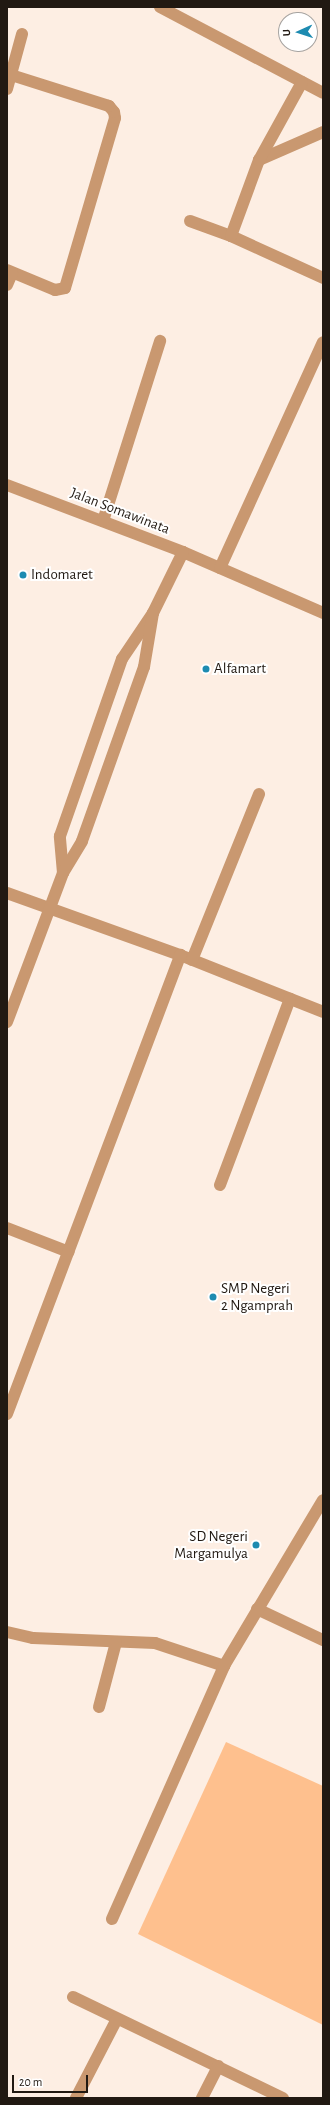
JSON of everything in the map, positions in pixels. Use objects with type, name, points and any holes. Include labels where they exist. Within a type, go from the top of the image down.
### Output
[{"type":"street","points":[[160,7],[323,93]]},
{"type":"street","points":[[7,89],[22,34]]},
{"type":"street","points":[[7,285],[9,272],[56,290],[65,288],[115,118],[114,112],[109,106],[11,75]]},
{"type":"street","points":[[231,236],[259,160],[302,82]]},
{"type":"street","points":[[259,160],[323,132]]},
{"type":"street","points":[[190,221],[231,236],[323,278]]},
{"type":"street","points":[[103,521],[160,341]]},
{"type":"street","points":[[220,568],[323,342]]},
{"type":"street","name":"Jalan Somawinata","points":[[7,485],[183,552],[323,613]]},
{"type":"street","points":[[63,873],[60,836],[122,659],[153,613],[183,552]]},
{"type":"street","points":[[7,1022],[63,873],[82,841],[144,667],[153,613]]},
{"type":"street","points":[[192,960],[259,794]]},
{"type":"street","points":[[7,893],[180,955],[323,1012]]},
{"type":"street","points":[[7,1414],[180,955]]},
{"type":"street","points":[[220,1185],[290,999]]},
{"type":"street","points":[[7,1228],[69,1252]]},
{"type":"street","points":[[112,1919],[224,1666],[323,1500]]},
{"type":"street","points":[[257,1609],[323,1640]]},
{"type":"street","points":[[7,1632],[33,1638],[168,1645],[224,1666]]},
{"type":"street","points":[[99,1707],[116,1642]]},
{"type":"street","points":[[73,1997],[283,2098]]},
{"type":"street","points":[[76,2098],[117,2019]]},
{"type":"street","points":[[202,2098],[218,2066]]},
{"type":"shaded area","points":[[226,1742],[323,1786],[323,2025],[138,1934]]},
{"type":"place","name":"Indomaret","points":[[23,575]]},
{"type":"place","name":"Alfamart","points":[[206,669]]},
{"type":"place","name":"SMP Negeri 2 Ngamprah","points":[[213,1297]]},
{"type":"place","name":"SD Negeri Margamulya","points":[[256,1545]]}]
